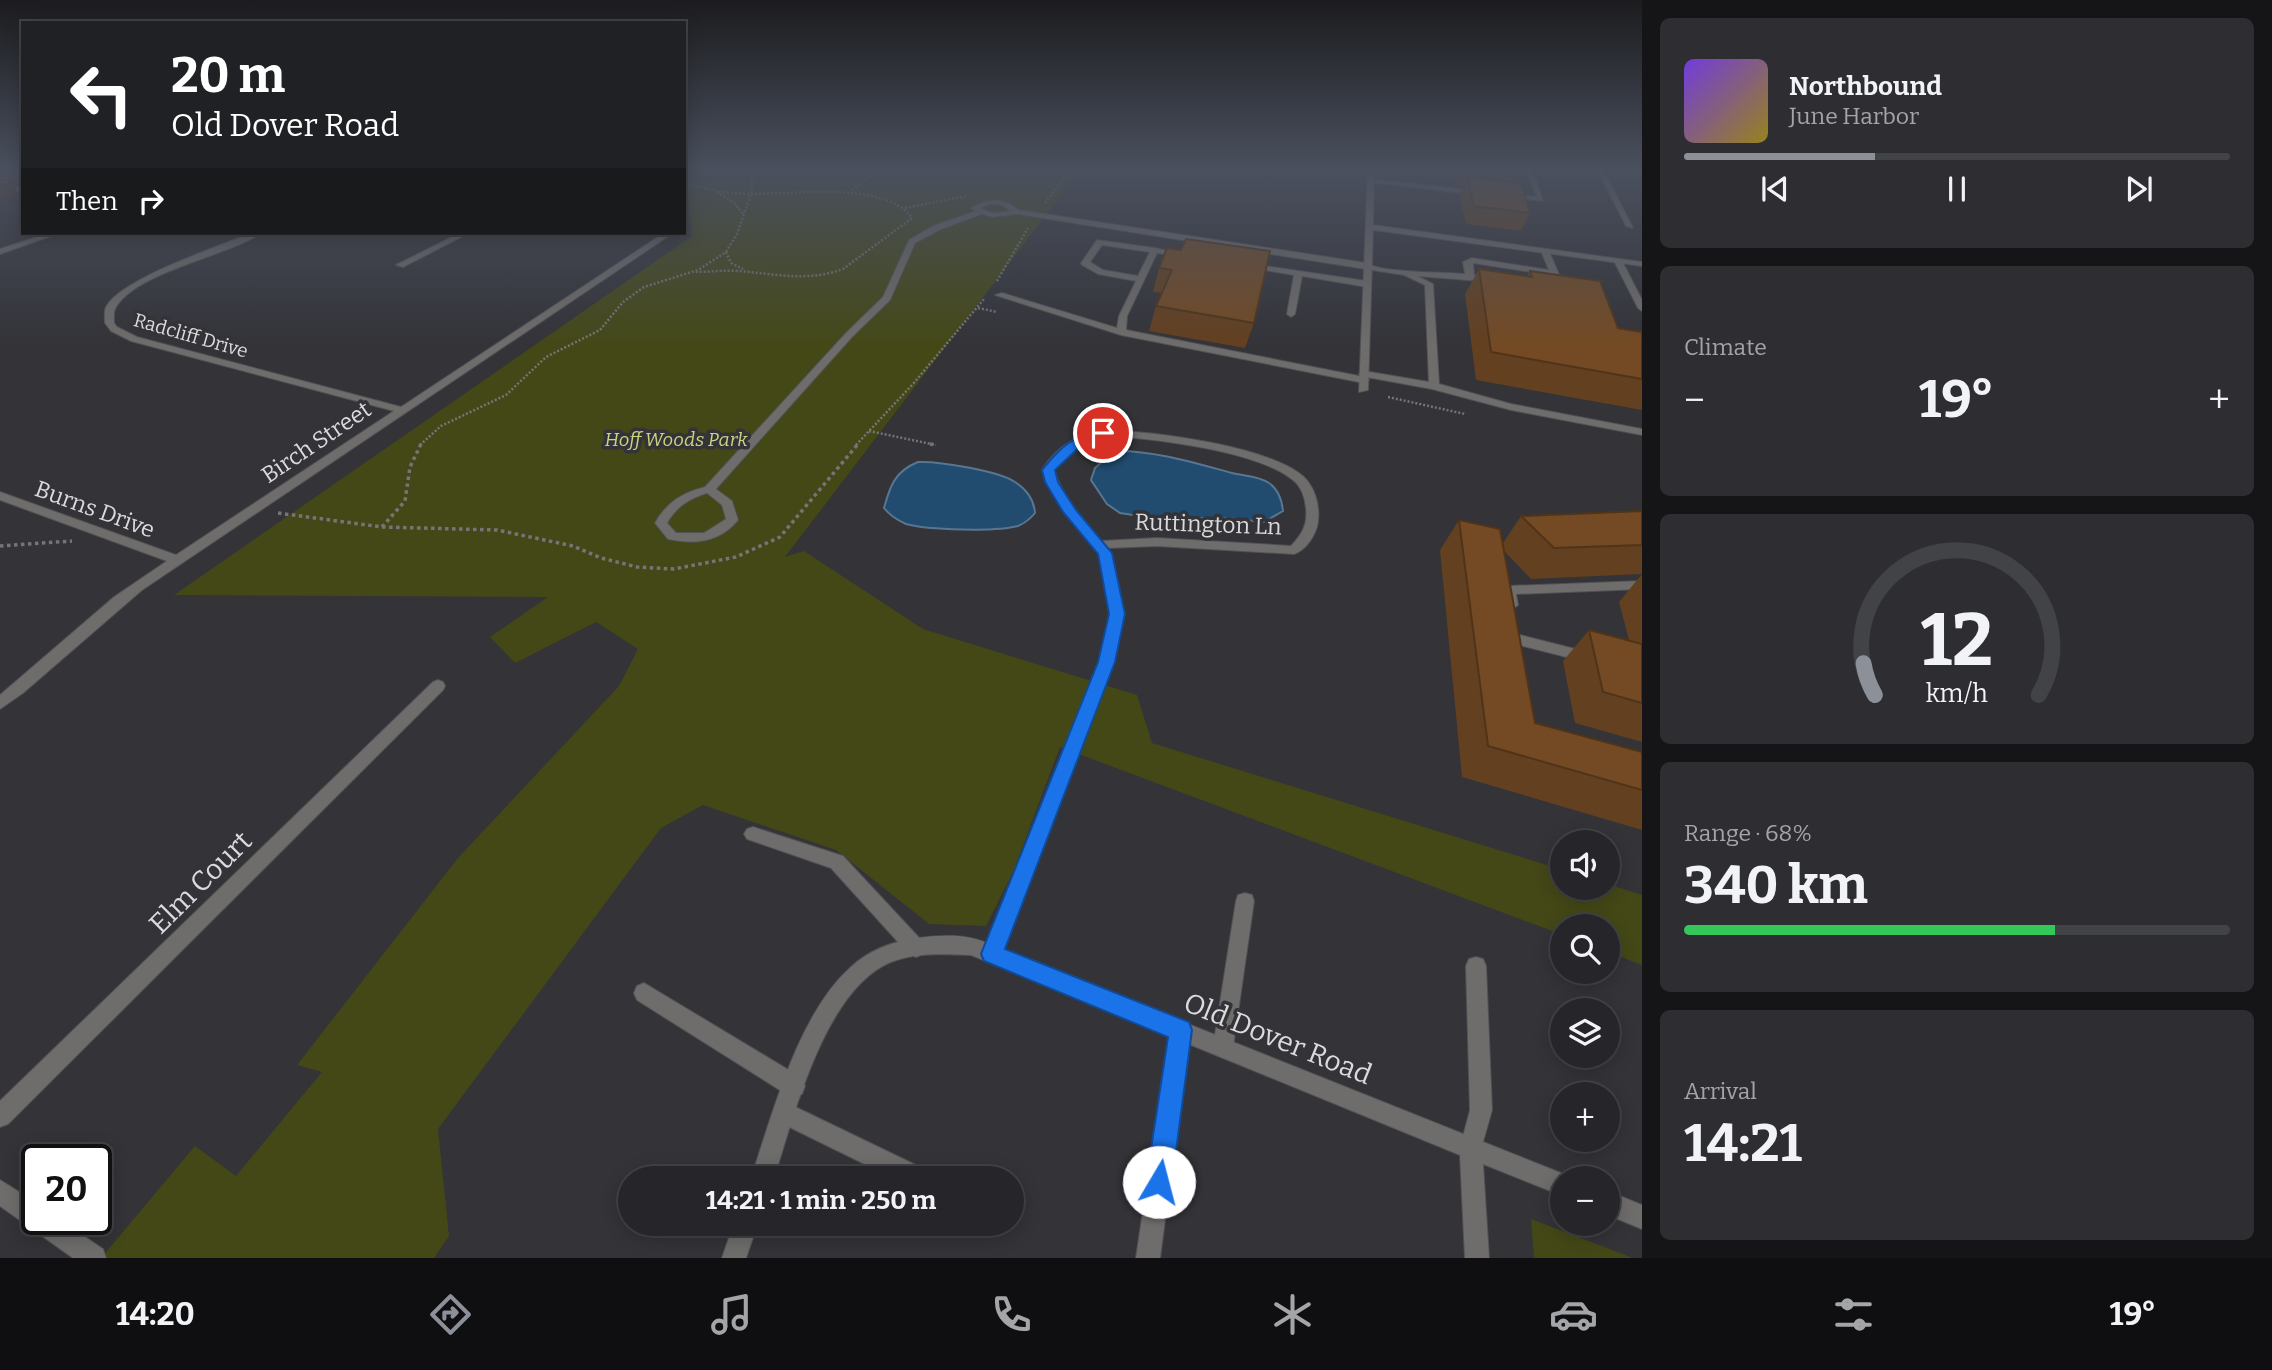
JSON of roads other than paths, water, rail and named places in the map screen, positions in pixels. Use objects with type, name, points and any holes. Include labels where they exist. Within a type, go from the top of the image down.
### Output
[{"type":"street","points":[[709,489],[728,504],[732,520],[719,534],[698,539],[672,536],[661,523],[669,508],[685,495],[709,489],[887,298],[912,242],[937,228]]},
{"type":"street","points":[[1116,228],[1407,274],[1432,272],[1496,281]]},
{"type":"street","points":[[1364,381],[1369,228]]},
{"type":"street","points":[[1374,228],[1642,264]]},
{"type":"street","points":[[0,252],[50,235]]},
{"type":"street","name":"Radcliff Drive","points":[[253,235],[137,284],[110,308],[109,323],[114,329],[134,339],[402,410]]},
{"type":"street","points":[[400,265],[461,235]]},
{"type":"street","name":"Birch Street","points":[[0,703],[33,677],[111,606],[176,560],[666,235]]},
{"type":"street","points":[[1141,279],[1101,272],[1085,263],[1100,242],[1194,257]]},
{"type":"street","points":[[1121,332],[1123,316],[1156,250]]},
{"type":"street","points":[[1545,251],[1563,291],[1549,289]]},
{"type":"street","points":[[1470,277],[1468,262],[1472,261],[1555,273]]},
{"type":"street","points":[[1618,261],[1642,308]]},
{"type":"street","points":[[1233,263],[1367,284]]},
{"type":"street","points":[[1291,314],[1298,273]]},
{"type":"street","points":[[1407,274],[1429,285],[1434,386]]},
{"type":"street","points":[[1630,285],[1642,287]]},
{"type":"street","points":[[994,294],[1121,332],[1364,381],[1434,386],[1470,398],[1642,432]]},
{"type":"street","name":"Ruttington Ln","points":[[992,954],[1107,662],[1117,614],[1105,553],[1096,545],[1070,512],[1048,470],[1070,446],[1083,438],[1103,433],[1157,438],[1250,456],[1289,471],[1299,478],[1310,499],[1314,519],[1308,535],[1294,550],[1157,542],[1096,545]]},
{"type":"street","name":"Burns Drive","points":[[0,496],[176,560]]},
{"type":"street","points":[[1604,661],[1515,633],[1508,590],[1642,585]]},
{"type":"street","points":[[1595,587],[1642,598]]},
{"type":"street","name":"Elm Court","points":[[0,1116],[438,686]]},
{"type":"street","points":[[753,835],[837,862],[916,948]]},
{"type":"street","points":[[1223,1047],[1245,901]]},
{"type":"street","name":"Old Dover Road","points":[[766,1166],[807,1048],[844,985],[881,956],[934,944],[971,946],[992,954],[1550,1180]]},
{"type":"street","points":[[1476,966],[1481,1110],[1471,1148],[1477,1258]]},
{"type":"street","points":[[644,993],[794,1086]]},
{"type":"street","points":[[1148,1258],[1180,1030]]},
{"type":"street","points":[[785,1113],[893,1166]]},
{"type":"street","points":[[0,1192],[21,1207]]},
{"type":"street","points":[[1620,1208],[1642,1217]]},
{"type":"street","points":[[61,1235],[94,1258]]},
{"type":"street","points":[[734,1258],[742,1236]]},
{"type":"water","points":[[1114,451],[1159,455],[1261,479],[1275,489],[1281,499],[1283,511],[1264,522],[1227,518],[1152,518],[1120,513],[1107,504],[1091,480],[1095,468]]},
{"type":"water","points":[[918,462],[968,468],[1007,478],[1026,491],[1035,513],[1018,526],[1008,528],[945,529],[906,524],[894,518],[884,508],[895,480],[904,470]]},
{"type":"park label","name":"Hoff Woods Park","points":[[676,439]]}]
